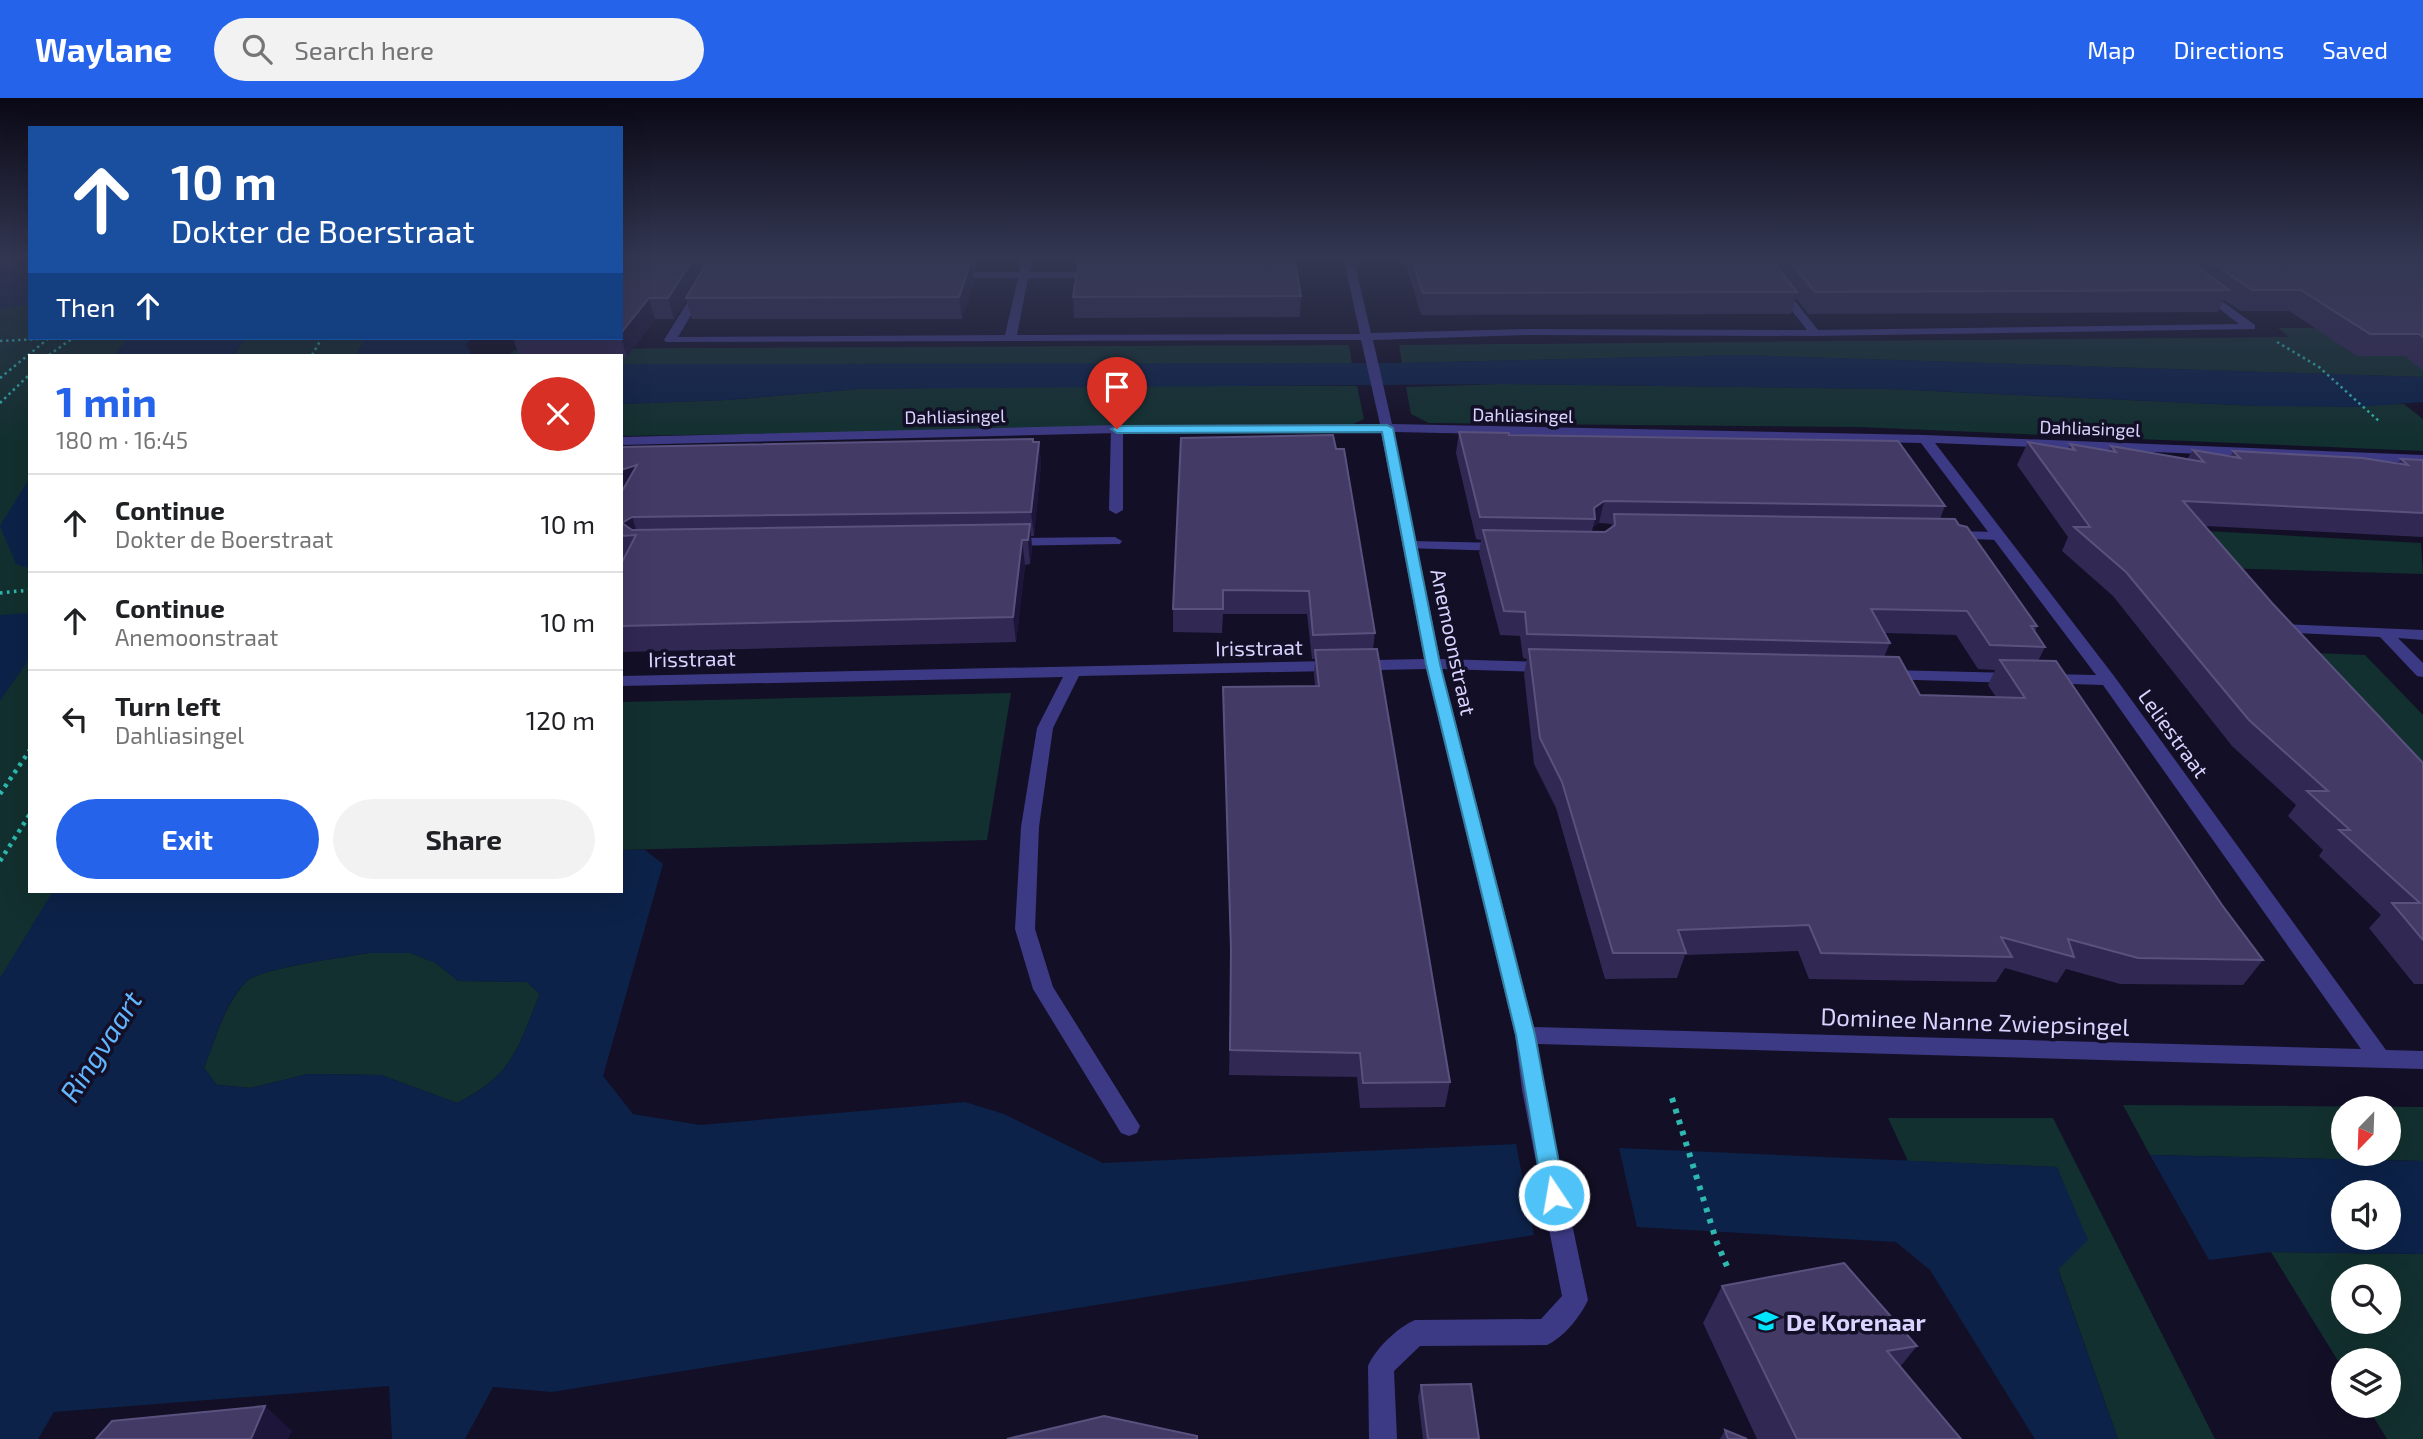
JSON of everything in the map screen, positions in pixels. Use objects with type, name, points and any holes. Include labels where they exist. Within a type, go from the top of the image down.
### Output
[{"type":"street","points":[[683,319],[670,340],[1367,342],[1529,332],[1815,333],[2251,327]]},
{"type":"street","points":[[1010,340],[1015,319]]},
{"type":"street","name":"Anemoonstraat","points":[[1362,319],[1387,428],[1433,664],[1525,1035],[1533,1090],[1575,1300],[1547,1332],[1415,1333],[1381,1366],[1383,1439]]},
{"type":"street","points":[[1804,319],[1815,333]]},
{"type":"street","points":[[2239,319],[2251,327]]},
{"type":"street","name":"Dahliasingel","points":[[623,441],[1117,429],[1387,428],[1925,439],[2423,459]]},
{"type":"street","points":[[1116,510],[1117,429]]},
{"type":"street","name":"Leliestraat","points":[[1925,439],[2108,680],[2380,1059]]},
{"type":"street","points":[[1930,535],[1999,536]]},
{"type":"street","points":[[989,543],[1115,541]]},
{"type":"street","points":[[1410,545],[1519,547]]},
{"type":"street","points":[[2281,629],[2423,635]]},
{"type":"street","points":[[2384,633],[2423,672]]},
{"type":"street","name":"Irisstraat","points":[[623,681],[1433,664],[1571,667]]},
{"type":"street","points":[[1074,671],[1045,728],[1030,827],[1025,929],[1043,989],[1129,1126]]},
{"type":"street","points":[[1874,675],[2108,680]]},
{"type":"street","name":"Dominee Nanne Zwiepsingel","points":[[1525,1035],[2423,1060]]},
{"type":"path","points":[[2251,327],[2319,367],[2368,409]]},
{"type":"path","points":[[0,341],[28,339]]},
{"type":"path","points":[[29,354],[46,340]]},
{"type":"path","points":[[50,354],[70,340]]},
{"type":"path","points":[[0,378],[28,355]]},
{"type":"path","points":[[0,403],[28,376]]},
{"type":"path","points":[[0,593],[28,590]]},
{"type":"path","points":[[0,794],[28,753]]},
{"type":"path","points":[[0,861],[28,817]]},
{"type":"path","points":[[1672,1098],[1717,1243],[1729,1271]]},
{"type":"green space","points":[[0,319],[28,319],[28,340],[394,340],[386,354],[28,354],[28,893],[74,893],[0,1019]]},
{"type":"green space","points":[[2278,328],[2381,328],[2423,332],[2423,377],[1740,355],[1402,363],[1399,345],[2289,337]]},
{"type":"green space","points":[[1349,345],[1352,364],[623,364],[623,354],[510,354],[514,350]]},
{"type":"green space","points":[[1503,384],[1889,389],[2258,406],[2404,404],[2423,419],[2423,451],[1858,427],[1429,423],[1411,414],[1406,387]]},
{"type":"green space","points":[[1357,386],[1364,419],[1353,424],[623,436],[623,404],[726,400],[860,389]]},
{"type":"green space","points":[[2189,530],[2421,543],[2423,574],[2221,568]]},
{"type":"green space","points":[[2292,652],[2365,655],[2423,715],[2423,793]]},
{"type":"green space","points":[[1011,693],[987,840],[623,850],[623,702]]},
{"type":"green space","points":[[369,953],[410,953],[436,963],[458,981],[527,982],[540,994],[519,1045],[502,1070],[476,1092],[457,1103],[381,1075],[308,1074],[251,1088],[217,1085],[204,1068],[226,1011],[247,981],[286,967]]},
{"type":"green space","points":[[2123,1105],[2331,1106],[2331,1159],[2150,1155]]},
{"type":"green space","points":[[2401,1107],[2423,1107],[2423,1161],[2401,1161]]},
{"type":"green space","points":[[1888,1118],[2053,1118],[2215,1439],[2118,1439],[2058,1269],[2057,1167],[1908,1161]]},
{"type":"green space","points":[[2271,1252],[2423,1254],[2423,1439],[2387,1439],[2374,1418],[2401,1418],[2401,1348],[2331,1350]]},
{"type":"water","points":[[126,340],[244,340],[236,354],[115,354]]},
{"type":"water","points":[[364,340],[470,340],[466,345],[471,354],[357,354]]},
{"type":"water","points":[[1740,355],[2423,377],[2423,402],[2356,407],[2258,406],[1889,389],[1503,384],[860,389],[726,400],[623,404],[623,364],[1402,363]]},
{"type":"water","points":[[28,480],[28,568],[16,564],[0,526]]},
{"type":"water","points":[[28,613],[28,661],[0,701],[0,615]]},
{"type":"water","name":"Ringvaart","points":[[623,850],[645,850],[663,864],[603,1076],[633,1114],[700,1125],[965,1102],[1004,1114],[1103,1163],[1516,1144],[1534,1235],[552,1392],[493,1387],[465,1439],[392,1439],[389,1386],[54,1412],[38,1439],[0,1439],[0,978],[52,893],[623,893]],"holes":[[[369,953],[410,953],[436,963],[458,981],[527,982],[540,994],[519,1045],[502,1070],[491,1082],[457,1103],[381,1075],[308,1074],[251,1088],[217,1085],[204,1068],[221,1021],[232,1000],[247,981],[255,976],[286,967]]]},
{"type":"water","points":[[1619,1148],[2057,1167],[2088,1240],[2058,1270],[2118,1439],[2035,1439],[1930,1270],[1896,1242],[1637,1227]]},
{"type":"water","points":[[2150,1155],[2331,1159],[2331,1166],[2401,1166],[2401,1161],[2423,1161],[2423,1254],[2272,1252],[2209,1260]]},
{"type":"building","points":[[623,319],[633,319],[623,330]]},
{"type":"building","points":[[2346,319],[2423,319],[2423,337],[2419,334],[2370,334]]},
{"type":"building","points":[[1459,432],[1898,441],[1945,506],[1604,501],[1594,508],[1595,519],[1480,517]]},
{"type":"building","points":[[1333,435],[1336,449],[1344,449],[1375,633],[1313,635],[1309,591],[1223,590],[1223,609],[1173,609],[1181,438]]},
{"type":"building","points":[[1033,439],[1033,442],[1039,442],[1031,512],[632,517],[623,522],[623,490],[637,465],[623,469],[623,447]]},
{"type":"building","points":[[2028,442],[2075,450],[2070,444],[2116,452],[2111,446],[2204,462],[2193,450],[2240,458],[2233,451],[2362,458],[2408,465],[2401,459],[2423,460],[2423,513],[2183,501],[2272,603],[2423,763],[2423,940],[2392,903],[2420,903],[2339,830],[2350,830],[2307,791],[2328,791],[2249,720],[2126,572],[2074,527],[2090,527]]},
{"type":"building","points":[[1614,514],[1955,519],[1959,525],[1967,527],[2037,626],[2031,626],[2045,647],[1990,645],[1967,611],[1871,609],[1890,643],[1527,634],[1525,612],[1504,611],[1483,530],[1605,532],[1615,525]]},
{"type":"building","points":[[623,524],[632,530],[1030,524],[1028,540],[1022,540],[1013,617],[623,626],[623,560],[636,535],[623,536]]},
{"type":"building","points":[[1377,649],[1450,1082],[1363,1083],[1360,1053],[1230,1050],[1231,949],[1223,687],[1319,686],[1315,650]]},
{"type":"building","points":[[1529,649],[1899,657],[1920,695],[2025,698],[2000,660],[2056,661],[2222,905],[2263,960],[2138,958],[2068,939],[2074,957],[2001,937],[2012,957],[1821,953],[1809,925],[1678,930],[1686,953],[1613,953],[1562,782],[1540,738]]},
{"type":"building","points":[[1844,1263],[1917,1346],[1887,1351],[1961,1439],[1797,1439],[1722,1286]]},
{"type":"building","points":[[1471,1384],[1479,1439],[1428,1439],[1421,1385]]},
{"type":"building","points":[[265,1406],[251,1439],[96,1439],[112,1421]]},
{"type":"building","points":[[1104,1416],[1197,1436],[1197,1439],[1007,1439]]},
{"type":"building","points":[[1725,1430],[1747,1439],[1728,1439]]},
{"type":"place","name":"De Korenaar","points":[[1766,1321]]},
{"type":"route","points":[[1117,429],[1387,428],[1433,664],[1525,1035],[1554,1195]]}]
